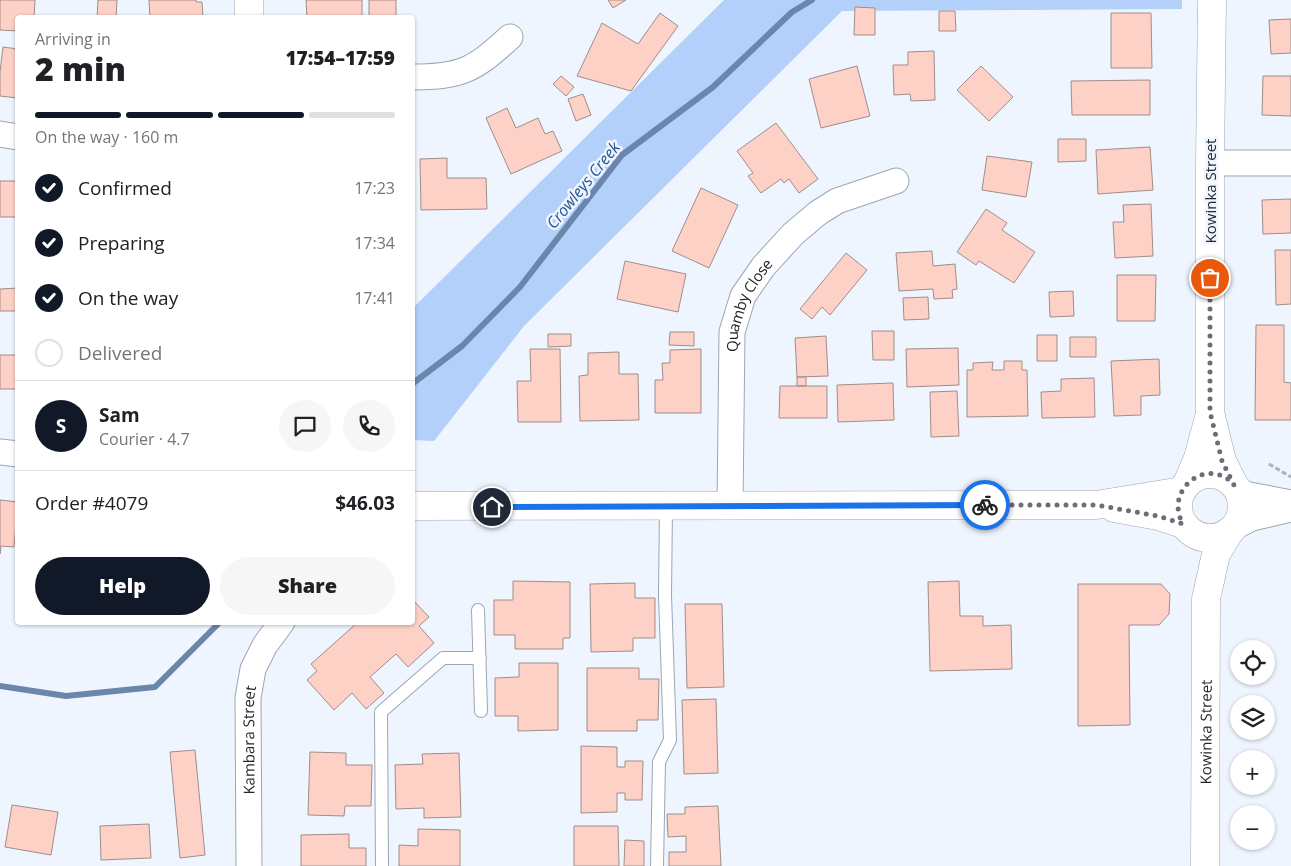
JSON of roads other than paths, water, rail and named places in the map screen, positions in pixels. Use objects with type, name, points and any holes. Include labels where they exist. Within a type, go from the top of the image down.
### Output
[{"type":"street","points":[[249,0],[249,15]]},
{"type":"street","name":"Kowinka Street","points":[[1212,0],[1210,412],[1222,461],[1237,489]]},
{"type":"street","points":[[415,77],[436,77],[464,71],[486,59],[510,37]]},
{"type":"street","points":[[0,134],[15,136]]},
{"type":"street","points":[[1210,163],[1291,163]]},
{"type":"street","name":"Quamby Close","points":[[730,506],[732,332],[743,296],[763,267],[792,234],[818,212],[837,201],[896,181]]},
{"type":"street","name":"Kowinka Street","points":[[1185,487],[1198,458],[1210,412]]},
{"type":"street","points":[[0,452],[15,454]]},
{"type":"street","points":[[1233,528],[1240,520],[1243,509],[1242,498],[1231,481],[1222,476],[1211,474],[1201,475],[1191,480],[1185,487],[1178,507],[1180,518],[1194,534],[1204,538],[1215,538],[1252,518],[1291,508]]},
{"type":"street","points":[[1096,505],[1185,487]]},
{"type":"street","points":[[1237,489],[1291,503]]},
{"type":"street","points":[[415,506],[1096,505],[1158,516],[1186,527]]},
{"type":"street","name":"Kowinka Street","points":[[1186,527],[1206,599]]},
{"type":"street","name":"Kowinka Street","points":[[1205,866],[1206,599],[1216,554],[1233,528]]},
{"type":"street","name":"Kambara Street","points":[[248,866],[248,698],[253,670],[265,645],[280,625]]},
{"type":"lane","points":[[657,866],[659,762],[670,740],[665,595],[666,506]]},
{"type":"lane","points":[[478,610],[481,711]]},
{"type":"lane","points":[[382,866],[381,712],[443,658],[480,658]]},
{"type":"waterway","name":"Crowleys Creek","points":[[415,382],[462,346],[520,287],[622,155],[713,87],[792,12],[812,0]]},
{"type":"waterway","name":"Crowleys Creek","points":[[0,686],[66,696],[155,687],[217,625]]}]
